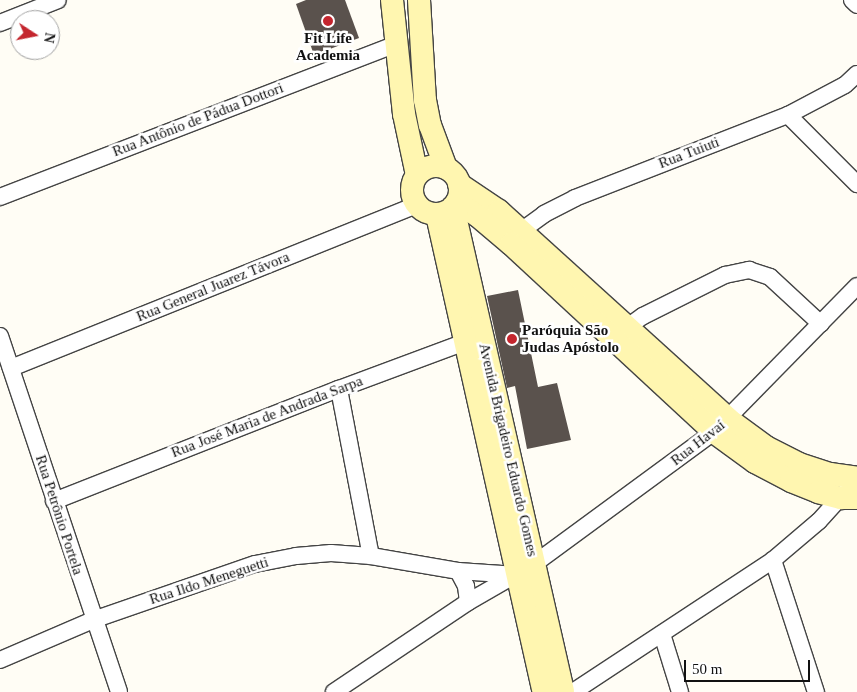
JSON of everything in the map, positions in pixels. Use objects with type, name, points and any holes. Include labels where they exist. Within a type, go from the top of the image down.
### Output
[{"type":"main road","points":[[392,0],[404,114],[417,175]]},
{"type":"main road","name":"Avenida Brigadeiro Eduardo Gomes","points":[[418,0],[425,100],[451,195],[473,338],[525,570],[544,692]]},
{"type":"main road","points":[[620,333],[521,231],[499,211],[451,195],[422,210],[416,205],[411,190],[417,175],[430,166],[451,195],[620,333],[721,426],[799,464],[830,474],[854,485]]},
{"type":"main road","name":"Avenida Brigadeiro Eduardo Gomes","points":[[525,570],[563,692]]},
{"type":"street","points":[[0,23],[58,0]]},
{"type":"street","points":[[852,0],[857,5]]},
{"type":"street","name":"Rua Antônio de Pádua Dottori","points":[[0,197],[397,44]]},
{"type":"street","name":"Rua Tuiuti","points":[[521,231],[544,214],[575,198],[788,115],[837,90],[857,74]]},
{"type":"street","points":[[788,115],[857,184]]},
{"type":"street","name":"Rua General Juarez Távora","points":[[10,368],[416,205]]},
{"type":"street","points":[[620,333],[725,275],[749,270],[770,277],[821,324]]},
{"type":"street","name":"Rua Havaí","points":[[334,692],[468,602],[525,570],[721,426],[857,286]]},
{"type":"street","name":"Rua Petrônio Portela","points":[[0,336],[93,620],[119,692]]},
{"type":"street","name":"Rua José Maria de Andrada Sarpa","points":[[54,501],[473,338]]},
{"type":"street","points":[[339,389],[371,556]]},
{"type":"street","points":[[573,692],[773,560],[802,537],[854,485]]},
{"type":"street","name":"Rua Ildo Meneguetti","points":[[0,660],[93,620],[255,564],[330,553],[371,556],[458,571],[525,570]]},
{"type":"street","points":[[773,560],[816,692]]},
{"type":"street","points":[[458,571],[466,586],[468,602]]},
{"type":"street","points":[[662,634],[680,692]]},
{"type":"building","name":"Fit Life Academia","points":[[306,0],[345,0],[359,38],[314,55],[296,4]]},
{"type":"building","points":[[518,290],[538,387],[557,383],[571,440],[527,449],[515,386],[507,388],[487,296]]},
{"type":"place","name":"Fit Life Academia","points":[[328,21]]},
{"type":"place","name":"Paróquia São Judas Apóstolo","points":[[512,339]]}]
